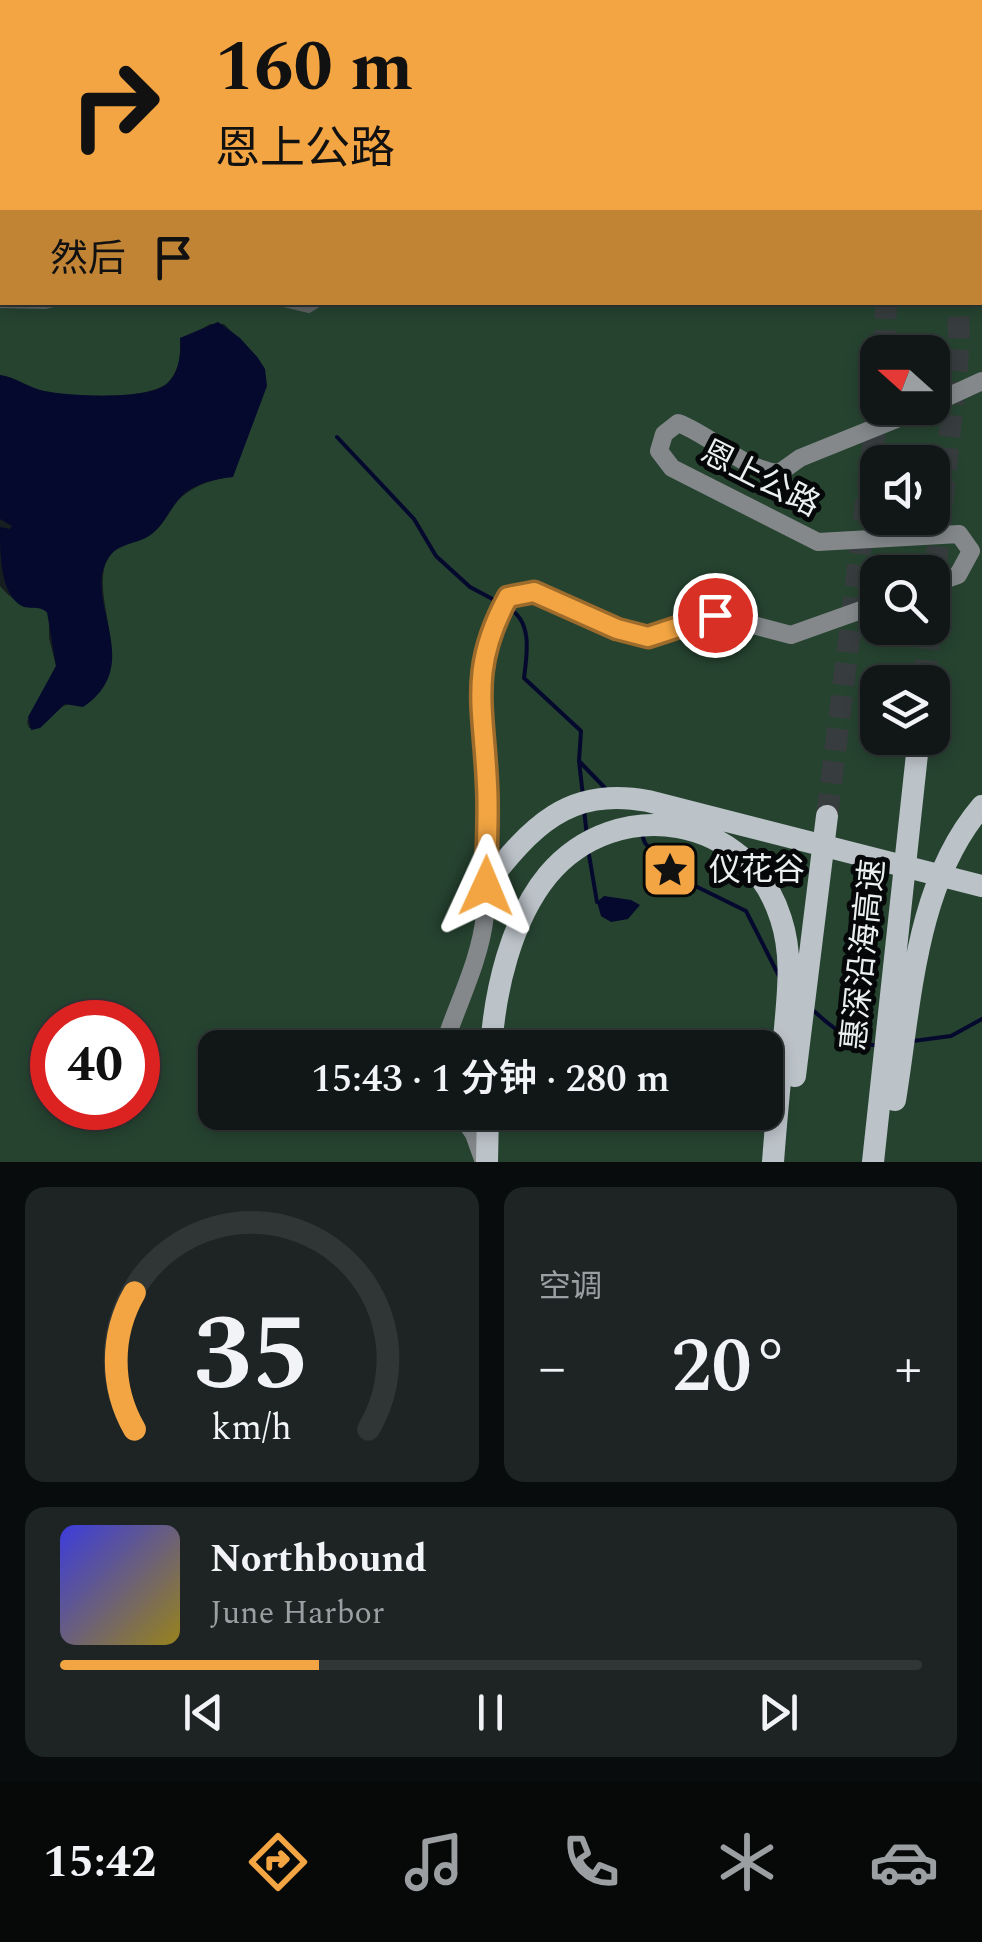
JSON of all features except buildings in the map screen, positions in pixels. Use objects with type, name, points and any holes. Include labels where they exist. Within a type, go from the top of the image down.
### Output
[{"type":"highway","name":"惠深沿海高速","points":[[873,1162],[902,998],[917,755]]},
{"type":"highway","points":[[486,886],[540,824],[574,804],[612,797],[648,801],[982,886]]},
{"type":"highway","points":[[885,1162],[902,998],[950,852],[982,806]]},
{"type":"highway","name":"惠深沿海高速","points":[[783,1162],[828,816]]},
{"type":"highway","points":[[494,1030],[508,958],[523,918],[548,876],[579,849],[618,828],[660,823],[682,826],[712,838],[744,860],[766,884],[786,936],[790,970],[783,1049]]},
{"type":"highway","points":[[485,1162],[487,1130]]},
{"type":"highway","points":[[773,1162],[776,1130]]},
{"type":"street","points":[[950,395],[982,380]]},
{"type":"street","name":"恩上公路","points":[[882,425],[800,458],[779,473],[761,472],[700,432],[678,423],[664,434],[659,452],[672,468],[818,542],[959,534],[971,551],[958,574],[950,577]]},
{"type":"street","points":[[449,1030],[478,949],[485,914],[488,786],[479,706],[485,649],[508,597],[534,592],[617,629],[648,637],[715,615],[791,635],[860,610]]},
{"type":"street","points":[[471,1130],[485,1162]]},
{"type":"lane","points":[[0,305],[49,305]]},
{"type":"lane","points":[[289,305],[310,310],[318,305]]},
{"type":"green space","points":[[0,305],[982,305],[982,1162],[0,1162],[0,586],[18,602],[42,607],[49,615],[49,638],[56,666],[27,722],[29,728],[40,728],[61,707],[99,693],[108,675],[110,637],[103,581],[105,565],[113,552],[154,532],[192,489],[233,476],[258,358],[224,324],[210,324],[180,342],[173,375],[156,389],[106,396],[38,390],[0,375]]},
{"type":"water","points":[[218,322],[258,358],[265,369],[267,386],[233,477],[189,490],[150,535],[119,548],[109,557],[102,574],[102,592],[112,651],[110,671],[102,690],[83,707],[65,704],[40,728],[31,730],[28,717],[56,666],[47,612],[16,602],[3,573],[0,527],[12,526],[0,519],[0,375],[56,393],[144,393],[158,389],[172,378],[179,362],[180,338]]},
{"type":"water","points":[[604,896],[640,905],[628,919],[611,922],[601,916],[597,902]]},
{"type":"waterway","points":[[337,437],[414,519],[436,556],[470,587],[500,603]]},
{"type":"waterway","points":[[508,608],[525,630],[524,678],[581,731],[579,761],[607,790]]},
{"type":"waterway","points":[[579,761],[583,796]]},
{"type":"waterway","points":[[584,810],[587,836]]},
{"type":"waterway","points":[[642,835],[675,876],[746,911],[779,976]]},
{"type":"waterway","points":[[589,855],[597,902]]},
{"type":"waterway","points":[[814,1011],[852,1039],[879,1045]]},
{"type":"waterway","points":[[913,1041],[951,1036],[982,1019]]},
{"type":"tunnel","points":[[885,335],[886,305]]},
{"type":"tunnel","points":[[937,555],[959,344],[958,305]]},
{"type":"tunnel","points":[[827,816],[876,425]]},
{"type":"tunnel","points":[[926,665],[928,645]]},
{"type":"place","name":"仪花谷","points":[[670,870]]},
{"type":"route","points":[[486,886],[488,786],[479,706],[485,649],[508,597],[534,592],[617,629],[648,637],[715,615]]}]
